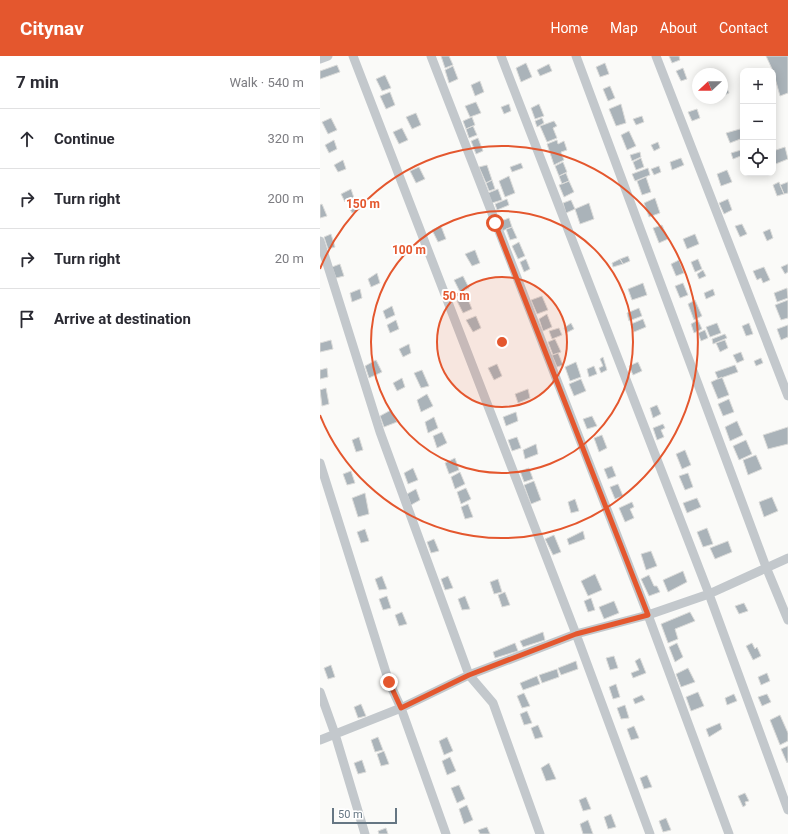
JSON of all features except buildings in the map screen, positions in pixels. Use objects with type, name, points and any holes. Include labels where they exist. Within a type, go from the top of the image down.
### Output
[{"type":"street","points":[[320,59],[328,56]]},
{"type":"street","points":[[353,56],[576,634],[650,834]]},
{"type":"street","points":[[431,56],[648,615],[729,834]]},
{"type":"street","points":[[501,56],[709,594],[788,810]]},
{"type":"street","points":[[576,56],[766,567],[788,620]]},
{"type":"street","points":[[656,56],[788,396]]},
{"type":"street","points":[[320,241],[380,432],[469,675],[493,703],[540,834]]},
{"type":"street","points":[[320,463],[389,682],[401,708],[446,834]]},
{"type":"street","points":[[320,740],[401,708],[469,675],[576,634],[648,615],[709,594],[788,558]]},
{"type":"street","points":[[320,692],[336,734],[365,834]]},
{"type":"route","points":[[389,682],[401,708],[469,675],[576,634],[648,615],[495,223]]}]
